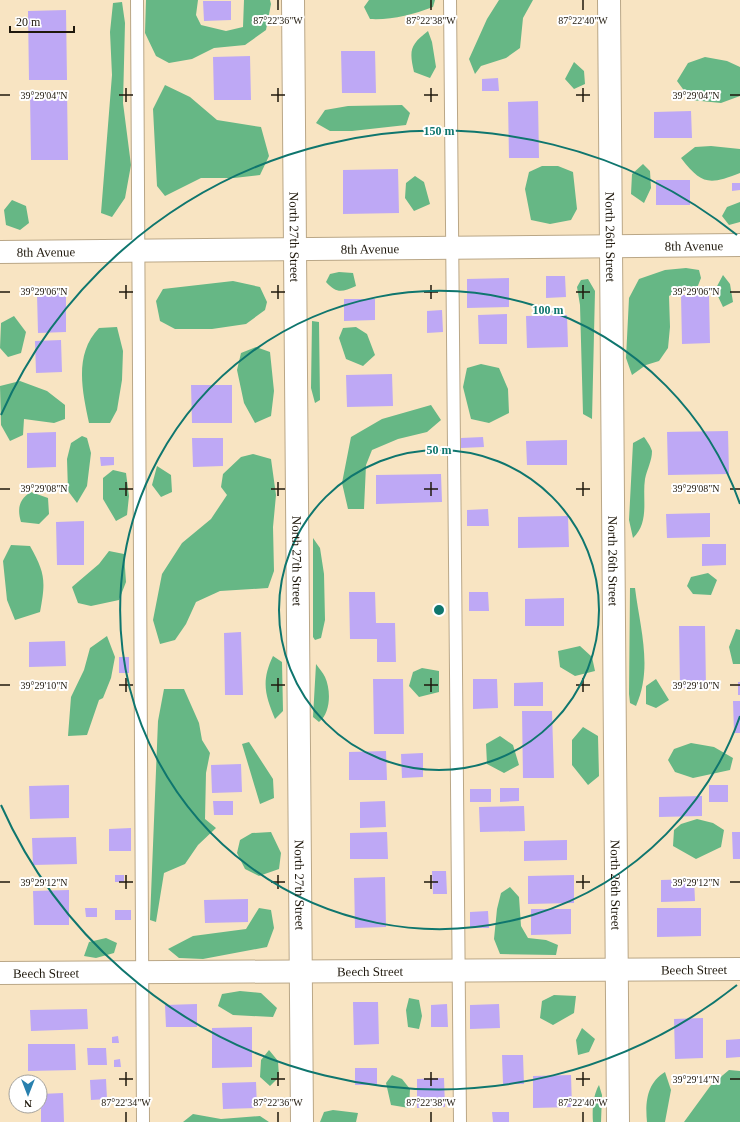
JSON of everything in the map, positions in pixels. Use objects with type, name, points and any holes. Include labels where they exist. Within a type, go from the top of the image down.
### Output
[{"type":"street","name":"North 27th Street","points":[[293,0],[302,1122]]},
{"type":"street","name":"North 26th Street","points":[[608,0],[618,1122]]},
{"type":"street","name":"8th Avenue","points":[[0,252],[740,245]]},
{"type":"street","name":"Beech Street","points":[[0,973],[740,969]]},
{"type":"lane","points":[[137,0],[143,1122]]},
{"type":"lane","points":[[450,0],[460,1122]]},
{"type":"green space","points":[[146,0],[198,0],[196,15],[201,25],[226,31],[243,27],[244,0],[270,0],[271,4],[266,30],[245,45],[214,48],[192,59],[169,63],[156,56],[145,33]]},
{"type":"green space","points":[[369,0],[435,0],[433,7],[410,15],[386,19],[370,19],[364,7]]},
{"type":"green space","points":[[499,0],[533,0],[523,18],[520,48],[506,58],[481,66],[475,74],[469,59],[487,19]]},
{"type":"green space","points":[[122,2],[125,23],[123,103],[131,165],[125,198],[112,217],[101,213],[112,75],[110,32],[113,3]]},
{"type":"green space","points":[[428,31],[432,42],[436,67],[430,78],[414,72],[411,53],[414,44]]},
{"type":"green space","points":[[705,57],[727,61],[740,67],[740,96],[721,103],[691,100],[677,81],[688,63]]},
{"type":"green space","points":[[574,62],[584,71],[585,84],[574,89],[565,79]]},
{"type":"green space","points":[[165,85],[190,97],[217,120],[261,127],[269,156],[260,175],[234,178],[201,178],[165,196],[157,186],[153,109]]},
{"type":"green space","points":[[402,105],[410,113],[406,125],[352,131],[330,131],[316,123],[325,110],[348,106]]},
{"type":"green space","points":[[711,146],[740,149],[740,173],[721,180],[707,180],[701,178],[695,173],[681,158],[695,147]]},
{"type":"green space","points":[[643,164],[650,171],[651,188],[644,203],[631,194],[632,174]]},
{"type":"green space","points":[[542,166],[558,166],[573,172],[577,209],[571,220],[550,224],[531,220],[525,189],[529,172]]},
{"type":"green space","points":[[415,176],[424,182],[430,204],[414,211],[405,198],[406,183]]},
{"type":"green space","points":[[12,200],[26,206],[29,223],[20,230],[6,225],[4,210]]},
{"type":"green space","points":[[740,202],[740,222],[729,225],[722,216],[727,207]]},
{"type":"green space","points":[[686,268],[699,270],[701,278],[697,288],[683,287],[669,296],[670,327],[668,348],[659,361],[646,365],[632,375],[626,358],[629,298],[639,279],[665,270]]},
{"type":"green space","points":[[339,272],[353,273],[356,286],[343,291],[333,289],[326,282],[330,274]]},
{"type":"green space","points":[[723,275],[730,284],[733,302],[723,307],[715,290]]},
{"type":"green space","points":[[588,279],[595,291],[592,419],[583,414],[580,305],[577,287],[581,280]]},
{"type":"green space","points":[[233,281],[260,287],[267,302],[265,310],[246,324],[212,329],[175,329],[160,321],[156,301],[163,289]]},
{"type":"green space","points":[[14,316],[26,332],[21,353],[8,357],[0,348],[1,323]]},
{"type":"green space","points":[[312,321],[319,322],[320,400],[315,403],[311,388]]},
{"type":"green space","points":[[117,327],[123,351],[122,380],[117,410],[110,423],[89,423],[82,385],[83,361],[86,349],[91,338],[99,328]]},
{"type":"green space","points":[[356,327],[367,334],[375,355],[363,366],[346,359],[339,338],[343,328]]},
{"type":"green space","points":[[256,347],[270,352],[274,391],[271,416],[255,423],[244,403],[237,370],[241,353]]},
{"type":"green space","points":[[481,364],[499,368],[508,389],[509,413],[489,423],[471,419],[463,387],[467,368]]},
{"type":"green space","points":[[20,381],[47,391],[65,405],[65,419],[54,423],[24,419],[23,435],[10,441],[1,425],[0,386]]},
{"type":"green space","points":[[431,405],[441,420],[427,432],[398,439],[372,450],[366,465],[364,509],[348,509],[342,483],[351,437],[382,419]]},
{"type":"green space","points":[[82,436],[87,438],[91,453],[87,486],[77,503],[68,491],[67,459],[71,443]]},
{"type":"green space","points":[[644,437],[651,448],[652,455],[645,479],[642,525],[633,538],[629,520],[633,443]]},
{"type":"green space","points":[[253,454],[271,459],[276,495],[273,527],[274,571],[268,588],[220,591],[196,602],[186,624],[175,640],[160,644],[153,620],[162,574],[182,543],[211,519],[227,495],[221,487],[223,474],[241,457]]},
{"type":"green space","points":[[157,466],[171,475],[172,492],[161,497],[152,485]]},
{"type":"green space","points":[[113,470],[126,473],[129,496],[127,515],[116,521],[103,499],[103,478]]},
{"type":"green space","points":[[31,492],[48,498],[49,514],[39,524],[21,522],[19,513],[20,505],[24,498]]},
{"type":"green space","points":[[313,538],[320,548],[324,574],[325,620],[321,638],[315,640],[313,637]]},
{"type":"green space","points":[[11,545],[30,546],[39,563],[43,577],[43,592],[40,612],[15,620],[7,600],[3,561]]},
{"type":"green space","points":[[109,551],[124,554],[126,582],[119,600],[91,606],[78,603],[72,587],[99,564]]},
{"type":"green space","points":[[708,573],[717,580],[711,595],[693,594],[687,586],[691,577]]},
{"type":"green space","points":[[630,588],[635,588],[644,648],[644,677],[636,706],[630,703],[629,694]]},
{"type":"green space","points":[[736,629],[740,630],[740,664],[733,664],[729,647]]},
{"type":"green space","points":[[107,636],[115,657],[111,678],[103,698],[99,700],[87,735],[68,736],[71,697],[84,670],[90,648]]},
{"type":"green space","points":[[580,646],[592,657],[595,671],[575,676],[560,667],[558,651]]},
{"type":"green space","points":[[273,656],[282,662],[283,711],[275,719],[269,703],[266,688],[267,673]]},
{"type":"green space","points":[[316,664],[325,677],[329,695],[326,713],[319,722],[313,717]]},
{"type":"green space","points":[[422,668],[439,671],[439,692],[419,697],[409,686],[413,672]]},
{"type":"green space","points":[[656,679],[669,700],[656,708],[646,704],[646,686]]},
{"type":"green space","points":[[164,689],[184,689],[199,723],[202,740],[210,753],[206,773],[205,819],[216,828],[198,845],[185,864],[164,873],[156,922],[150,920],[158,721]]},
{"type":"green space","points":[[583,727],[598,736],[599,776],[588,785],[572,765],[572,740]]},
{"type":"green space","points":[[500,736],[513,745],[519,765],[504,773],[487,764],[486,744]]},
{"type":"green space","points":[[249,742],[273,779],[274,798],[260,804],[242,744]]},
{"type":"green space","points":[[691,743],[714,747],[733,758],[730,770],[693,778],[675,772],[668,760],[674,749]]},
{"type":"green space","points":[[697,819],[713,823],[724,830],[721,847],[696,859],[673,846],[674,830],[681,824]]},
{"type":"green space","points":[[271,832],[281,853],[279,869],[259,876],[245,869],[237,853],[240,840],[252,833]]},
{"type":"green space","points":[[510,887],[519,897],[521,926],[528,938],[546,940],[558,945],[556,955],[500,954],[494,939],[497,909],[501,893]]},
{"type":"green space","points":[[259,908],[271,910],[274,928],[267,947],[203,959],[179,958],[168,949],[193,936],[246,929]]},
{"type":"green space","points":[[106,938],[117,943],[114,953],[96,958],[84,956],[89,942]]},
{"type":"green space","points":[[240,991],[261,993],[277,1008],[273,1017],[233,1015],[218,1006],[222,994]]},
{"type":"green space","points":[[554,995],[576,996],[574,1013],[553,1025],[540,1018],[542,1001]]},
{"type":"green space","points":[[409,998],[419,1000],[422,1016],[419,1029],[408,1027],[406,1010]]},
{"type":"green space","points":[[582,1028],[595,1039],[589,1052],[578,1055],[576,1040]]},
{"type":"green space","points":[[269,1050],[278,1061],[279,1077],[270,1086],[260,1077],[261,1060]]},
{"type":"green space","points":[[729,1070],[740,1071],[740,1122],[684,1122],[711,1085]]},
{"type":"green space","points":[[665,1072],[671,1090],[665,1122],[647,1122],[646,1107],[648,1094],[654,1082]]},
{"type":"green space","points":[[392,1075],[402,1079],[410,1089],[409,1108],[391,1105],[386,1083]]},
{"type":"green space","points":[[599,1085],[602,1095],[601,1122],[593,1122],[593,1103],[595,1093]]},
{"type":"green space","points":[[333,1110],[358,1113],[356,1122],[320,1122],[324,1112]]},
{"type":"green space","points":[[193,1114],[221,1119],[260,1116],[269,1122],[183,1122]]},
{"type":"building","points":[[203,1],[231,1],[231,20],[204,21]]},
{"type":"building","points":[[66,10],[67,80],[29,80],[28,11]]},
{"type":"building","points":[[341,51],[375,51],[376,93],[342,93]]},
{"type":"building","points":[[250,56],[251,100],[214,100],[213,57]]},
{"type":"building","points":[[498,78],[499,91],[482,91],[482,79]]},
{"type":"building","points":[[67,91],[68,160],[31,160],[30,92]]},
{"type":"building","points":[[538,101],[539,158],[509,158],[508,102]]},
{"type":"building","points":[[691,111],[692,138],[654,138],[654,112]]},
{"type":"building","points":[[398,169],[399,213],[343,214],[343,170]]},
{"type":"building","points":[[656,180],[690,180],[690,205],[656,205]]},
{"type":"building","points":[[732,183],[740,183],[740,190],[732,191]]},
{"type":"building","points":[[546,276],[565,276],[566,297],[546,298]]},
{"type":"building","points":[[509,278],[509,307],[467,308],[467,279]]},
{"type":"building","points":[[66,293],[66,332],[38,333],[37,294]]},
{"type":"building","points":[[681,295],[709,295],[710,343],[682,344]]},
{"type":"building","points":[[344,299],[375,299],[375,320],[344,321]]},
{"type":"building","points":[[442,310],[443,332],[427,333],[427,311]]},
{"type":"building","points":[[507,314],[507,344],[479,344],[478,315]]},
{"type":"building","points":[[567,315],[568,347],[527,348],[526,316]]},
{"type":"building","points":[[61,340],[62,372],[36,373],[35,341]]},
{"type":"building","points":[[392,374],[393,406],[347,407],[346,375]]},
{"type":"building","points":[[191,385],[232,385],[232,423],[192,423]]},
{"type":"building","points":[[728,431],[729,474],[668,475],[667,432]]},
{"type":"building","points":[[56,432],[56,467],[27,468],[27,433]]},
{"type":"building","points":[[483,437],[484,447],[461,448],[461,438]]},
{"type":"building","points":[[192,438],[223,438],[223,466],[193,467]]},
{"type":"building","points":[[567,440],[567,465],[527,465],[526,441]]},
{"type":"building","points":[[100,457],[114,457],[114,465],[101,466]]},
{"type":"building","points":[[441,474],[442,502],[376,504],[376,475]]},
{"type":"building","points":[[488,509],[489,526],[467,526],[467,510]]},
{"type":"building","points":[[710,513],[710,537],[667,538],[666,514]]},
{"type":"building","points":[[568,516],[569,547],[518,548],[518,517]]},
{"type":"building","points":[[84,521],[84,565],[57,565],[56,522]]},
{"type":"building","points":[[702,544],[726,544],[726,565],[702,566]]},
{"type":"building","points":[[349,592],[375,592],[376,623],[395,623],[396,662],[377,662],[377,639],[350,639]]},
{"type":"building","points":[[469,592],[488,592],[489,611],[469,611]]},
{"type":"building","points":[[564,598],[564,626],[525,626],[525,599]]},
{"type":"building","points":[[679,626],[705,626],[706,687],[680,688]]},
{"type":"building","points":[[241,632],[243,695],[225,695],[224,633]]},
{"type":"building","points":[[65,641],[66,666],[29,667],[29,642]]},
{"type":"building","points":[[119,657],[129,657],[129,673],[119,673]]},
{"type":"building","points":[[373,679],[403,679],[404,734],[374,734]]},
{"type":"building","points":[[473,679],[497,679],[498,708],[473,709]]},
{"type":"building","points":[[543,682],[543,706],[514,706],[514,683]]},
{"type":"building","points":[[738,682],[740,682],[740,695],[738,695]]},
{"type":"building","points":[[733,701],[740,701],[740,733],[734,733]]},
{"type":"building","points":[[522,711],[552,711],[554,778],[523,778]]},
{"type":"building","points":[[386,751],[387,780],[349,780],[349,752]]},
{"type":"building","points":[[423,753],[423,777],[402,778],[401,754]]},
{"type":"building","points":[[241,764],[242,792],[212,793],[211,765]]},
{"type":"building","points":[[69,785],[69,818],[30,819],[29,786]]},
{"type":"building","points":[[709,785],[728,785],[728,802],[709,802]]},
{"type":"building","points":[[500,788],[519,788],[519,801],[500,802]]},
{"type":"building","points":[[470,789],[491,789],[491,802],[470,802]]},
{"type":"building","points":[[702,796],[702,816],[659,817],[659,797]]},
{"type":"building","points":[[213,801],[233,801],[233,815],[214,815]]},
{"type":"building","points":[[385,801],[386,827],[360,828],[360,802]]},
{"type":"building","points":[[524,806],[525,831],[480,832],[479,807]]},
{"type":"building","points":[[131,828],[131,851],[109,851],[109,829]]},
{"type":"building","points":[[387,832],[388,859],[350,859],[350,833]]},
{"type":"building","points":[[732,832],[740,832],[740,859],[733,859]]},
{"type":"building","points":[[76,837],[77,864],[33,865],[32,838]]},
{"type":"building","points":[[567,840],[567,860],[524,861],[524,841]]},
{"type":"building","points":[[432,871],[446,871],[447,894],[433,894]]},
{"type":"building","points":[[115,875],[124,875],[124,882],[115,882]]},
{"type":"building","points":[[574,875],[574,903],[528,904],[528,876]]},
{"type":"building","points":[[385,877],[386,927],[355,928],[354,878]]},
{"type":"building","points":[[694,879],[695,901],[661,902],[661,880]]},
{"type":"building","points":[[69,890],[69,925],[34,925],[33,891]]},
{"type":"building","points":[[248,899],[248,922],[205,923],[204,900]]},
{"type":"building","points":[[85,908],[97,908],[97,917],[86,917]]},
{"type":"building","points":[[657,908],[701,908],[701,936],[657,937]]},
{"type":"building","points":[[531,909],[571,909],[571,934],[531,935]]},
{"type":"building","points":[[115,910],[131,910],[131,920],[115,920]]},
{"type":"building","points":[[488,911],[489,928],[470,928],[470,912]]},
{"type":"building","points":[[353,1002],[378,1002],[379,1044],[354,1045]]},
{"type":"building","points":[[197,1004],[197,1027],[166,1027],[165,1005]]},
{"type":"building","points":[[447,1004],[448,1027],[431,1027],[431,1005]]},
{"type":"building","points":[[499,1004],[500,1028],[470,1029],[470,1005]]},
{"type":"building","points":[[87,1009],[88,1029],[31,1031],[30,1010]]},
{"type":"building","points":[[703,1018],[703,1058],[675,1059],[674,1019]]},
{"type":"building","points":[[252,1027],[252,1067],[212,1068],[212,1028]]},
{"type":"building","points":[[118,1036],[119,1043],[112,1043],[112,1037]]},
{"type":"building","points":[[740,1039],[740,1057],[726,1058],[726,1040]]},
{"type":"building","points":[[28,1044],[75,1044],[76,1070],[28,1071]]},
{"type":"building","points":[[87,1048],[106,1048],[107,1065],[88,1065]]},
{"type":"building","points":[[502,1055],[523,1055],[524,1084],[503,1084]]},
{"type":"building","points":[[120,1059],[121,1067],[114,1067],[114,1060]]},
{"type":"building","points":[[355,1068],[377,1068],[377,1085],[355,1085]]},
{"type":"building","points":[[571,1075],[572,1107],[533,1108],[533,1076]]},
{"type":"building","points":[[444,1078],[445,1107],[417,1108],[417,1079]]},
{"type":"building","points":[[106,1079],[107,1099],[91,1100],[90,1080]]},
{"type":"building","points":[[256,1082],[257,1108],[223,1109],[222,1083]]},
{"type":"building","points":[[63,1093],[64,1122],[41,1122],[41,1114],[48,1114],[48,1094]]},
{"type":"building","points":[[492,1112],[509,1112],[509,1122],[493,1122]]}]
